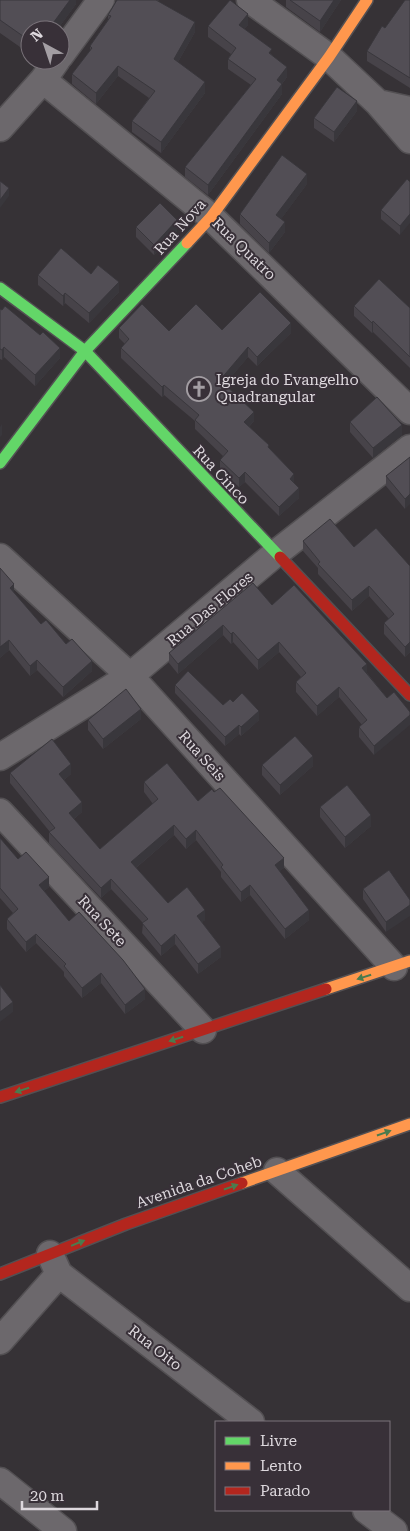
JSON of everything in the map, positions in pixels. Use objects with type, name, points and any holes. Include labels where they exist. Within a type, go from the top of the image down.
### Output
[{"type":"street","points":[[70,42],[101,0]]},
{"type":"street","points":[[250,0],[329,57],[378,103],[410,140]]},
{"type":"street","name":"Rua Nova","points":[[0,463],[84,351],[211,217],[329,57],[367,0]]},
{"type":"street","points":[[0,128],[50,70]]},
{"type":"street","name":"Rua Quatro","points":[[50,70],[211,217],[410,411]]},
{"type":"street","points":[[378,103],[410,110]]},
{"type":"street","name":"Rua Cinco","points":[[0,288],[84,351],[410,695]]},
{"type":"street","name":"Rua Das Flores","points":[[0,757],[130,676],[275,554],[410,448]]},
{"type":"street","name":"Rua Seis","points":[[0,557],[130,676],[402,964]]},
{"type":"street","name":"Rua Sete","points":[[0,812],[203,1030]]},
{"type":"street","points":[[0,1097],[402,964]]},
{"type":"street","name":"Avenida da Coheb","points":[[0,1274],[54,1264],[126,1224],[410,1124]]},
{"type":"street","points":[[277,1170],[410,1288]]},
{"type":"street","points":[[0,1341],[54,1264]]},
{"type":"street","name":"Rua Oito","points":[[54,1264],[250,1421]]},
{"type":"street","points":[[0,1481],[63,1531]]},
{"type":"street","points":[[367,1511],[394,1531]]},
{"type":"building","points":[[0,0],[70,0],[55,20],[20,20],[20,34],[0,20]]},
{"type":"building","points":[[117,0],[156,0],[195,22],[174,59],[205,82],[161,142],[132,121],[155,91],[118,66],[96,93],[72,74],[92,48],[90,46],[111,16],[108,15]]},
{"type":"building","points":[[230,0],[248,14],[239,25],[272,49],[269,53],[287,67],[277,80],[282,84],[208,185],[185,167],[256,79],[228,59],[236,48],[208,26]]},
{"type":"building","points":[[290,0],[334,0],[320,21]]},
{"type":"building","points":[[405,0],[410,0],[410,78],[367,51],[382,26],[385,28]]},
{"type":"building","points":[[337,87],[357,101],[334,132],[314,118]]},
{"type":"building","points":[[282,155],[307,174],[276,215],[285,222],[269,243],[240,214]]},
{"type":"building","points":[[407,179],[410,182],[410,214],[400,226],[381,210]]},
{"type":"building","points":[[0,181],[9,188],[0,200]]},
{"type":"building","points":[[160,203],[177,220],[154,245],[136,227]]},
{"type":"building","points":[[61,248],[91,274],[98,265],[119,282],[89,313],[65,293],[63,296],[38,275]]},
{"type":"building","points":[[379,279],[410,308],[410,357],[373,321],[372,323],[354,306]]},
{"type":"building","points":[[260,292],[291,323],[257,357],[248,347],[220,380],[254,412],[244,422],[269,445],[268,447],[294,474],[290,479],[299,488],[279,507],[245,472],[239,478],[220,460],[228,451],[195,420],[199,415],[164,385],[162,387],[121,348],[129,339],[119,328],[142,304],[169,331],[196,304],[222,330]]},
{"type":"building","points":[[5,306],[40,335],[43,332],[60,348],[35,375],[4,347],[2,350],[0,349],[0,309],[2,310]]},
{"type":"building","points":[[377,397],[402,425],[373,448],[350,422]]},
{"type":"building","points":[[410,457],[410,494],[405,499],[386,476]]},
{"type":"building","points":[[330,519],[354,547],[376,528],[410,566],[410,642],[405,647],[384,623],[394,614],[369,586],[352,600],[318,564],[320,562],[303,541]]},
{"type":"building","points":[[0,568],[14,584],[10,588],[41,624],[46,620],[66,644],[72,639],[92,661],[63,687],[37,660],[30,666],[9,640],[0,647]]},
{"type":"building","points":[[253,583],[272,605],[294,585],[367,664],[362,668],[387,698],[394,692],[410,712],[410,715],[374,746],[359,727],[367,720],[339,687],[317,706],[296,682],[306,673],[279,642],[258,660],[233,632],[231,634],[223,625],[178,664],[169,653]]},
{"type":"building","points":[[188,671],[223,705],[230,699],[233,702],[242,693],[259,711],[241,727],[239,725],[225,737],[175,685]]},
{"type":"building","points":[[126,689],[141,709],[103,739],[88,720]]},
{"type":"building","points":[[295,736],[313,756],[280,785],[262,765]]},
{"type":"building","points":[[52,739],[71,764],[59,774],[82,802],[69,813],[100,849],[158,799],[144,782],[167,763],[198,801],[212,789],[214,792],[220,788],[284,858],[275,865],[309,910],[285,929],[250,885],[241,892],[221,867],[223,865],[196,830],[186,839],[174,825],[131,862],[168,903],[187,887],[205,910],[197,916],[221,947],[198,964],[175,934],[161,946],[142,923],[148,919],[111,879],[101,888],[49,832],[55,828],[10,773]]},
{"type":"building","points":[[347,785],[371,815],[345,837],[320,807]]},
{"type":"building","points":[[0,838],[18,859],[26,852],[49,877],[39,885],[69,921],[79,912],[123,960],[145,989],[125,1005],[101,973],[82,988],[64,966],[66,964],[36,934],[26,942],[7,919],[18,909],[0,888]]},
{"type":"building","points":[[389,870],[410,900],[410,905],[386,922],[363,889]]},
{"type":"building","points":[[0,985],[13,1002],[0,1012]]},
{"type":"traffic: fast","points":[[0,463],[85,351],[187,243]]},
{"type":"traffic: fast","points":[[0,288],[85,351],[280,557]]},
{"type":"traffic: slow","points":[[187,243],[211,217],[329,57],[367,0]]},
{"type":"traffic: slow","points":[[326,989],[410,961]]},
{"type":"traffic: slow","points":[[242,1183],[410,1124]]},
{"type":"traffic: jam","points":[[280,557],[410,695]]},
{"type":"traffic: jam","points":[[0,1097],[326,989]]},
{"type":"traffic: jam","points":[[0,1274],[126,1224],[242,1183]]},
{"type":"place","name":"Igreja do Evangelho Quadrangular","points":[[199,389]]}]
